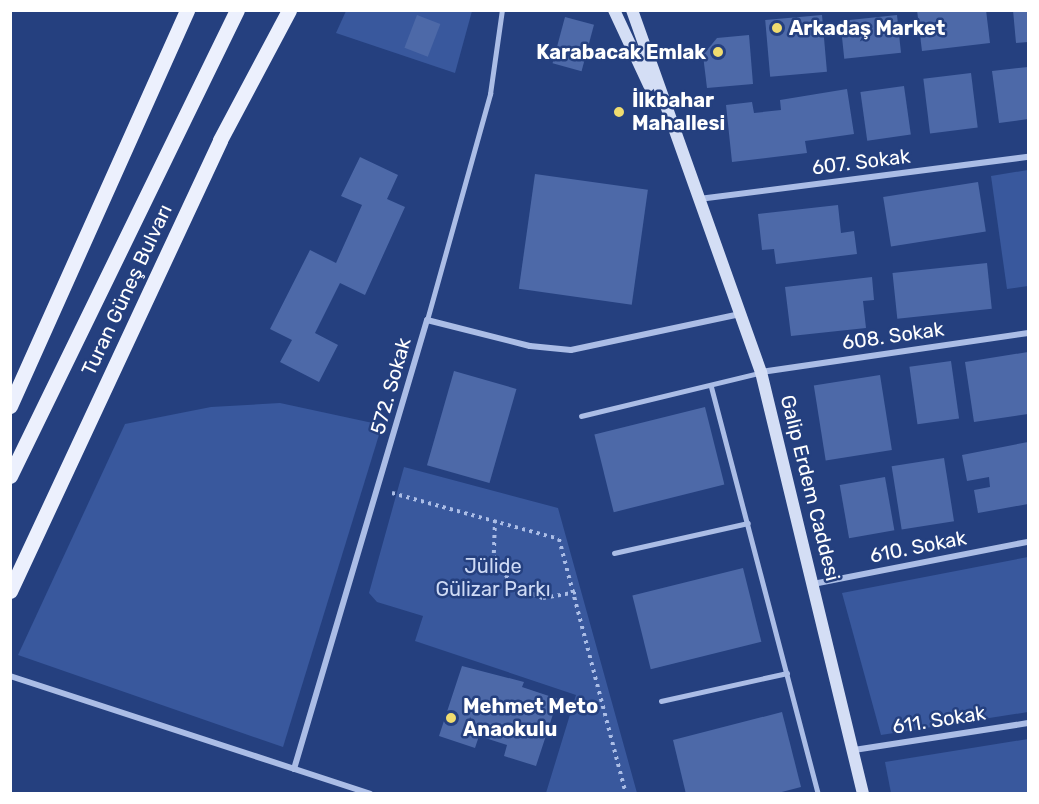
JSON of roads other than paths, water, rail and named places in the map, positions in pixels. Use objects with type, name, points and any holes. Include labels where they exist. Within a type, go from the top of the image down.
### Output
[{"type":"main road","points":[[10,406],[187,10]]},
{"type":"main road","points":[[10,476],[237,10]]},
{"type":"main road","name":"Turan Güneş Bulvarı","points":[[10,591],[220,140],[289,10]]},
{"type":"main road","name":"Galip Erdem Caddesi","points":[[632,10],[761,372],[863,794]]},
{"type":"main road","name":"Galip Erdem Caddesi","points":[[615,11],[699,199]]},
{"type":"street","name":"607. Sokak","points":[[699,199],[1029,157]]},
{"type":"street","name":"572. Sokak","points":[[294,769],[379,490],[426,320],[530,346],[571,351],[741,314]]},
{"type":"street","name":"608. Sokak","points":[[761,372],[1029,333]]},
{"type":"street","name":"610. Sokak","points":[[813,584],[1029,542]]},
{"type":"street","points":[[10,676],[370,794]]},
{"type":"street","name":"611. Sokak","points":[[854,750],[1029,723]]},
{"type":"lane","points":[[426,320],[490,94],[502,10]]},
{"type":"lane","points":[[581,416],[761,372]]},
{"type":"lane","points":[[711,385],[818,794]]},
{"type":"lane","points":[[614,553],[748,523]]},
{"type":"lane","points":[[661,700],[787,674]]},
{"type":"place","name":"Arkadaş Market","points":[[777,28]]},
{"type":"place","name":"Karabacak Emlak","points":[[718,52]]},
{"type":"place","name":"İlkbahar Mahallesi","points":[[619,112]]},
{"type":"place","name":"Mehmet Meto Anaokulu","points":[[451,718]]},
{"type":"park label","name":"Jülide Gülizar Parkı","points":[[493,578]]}]
